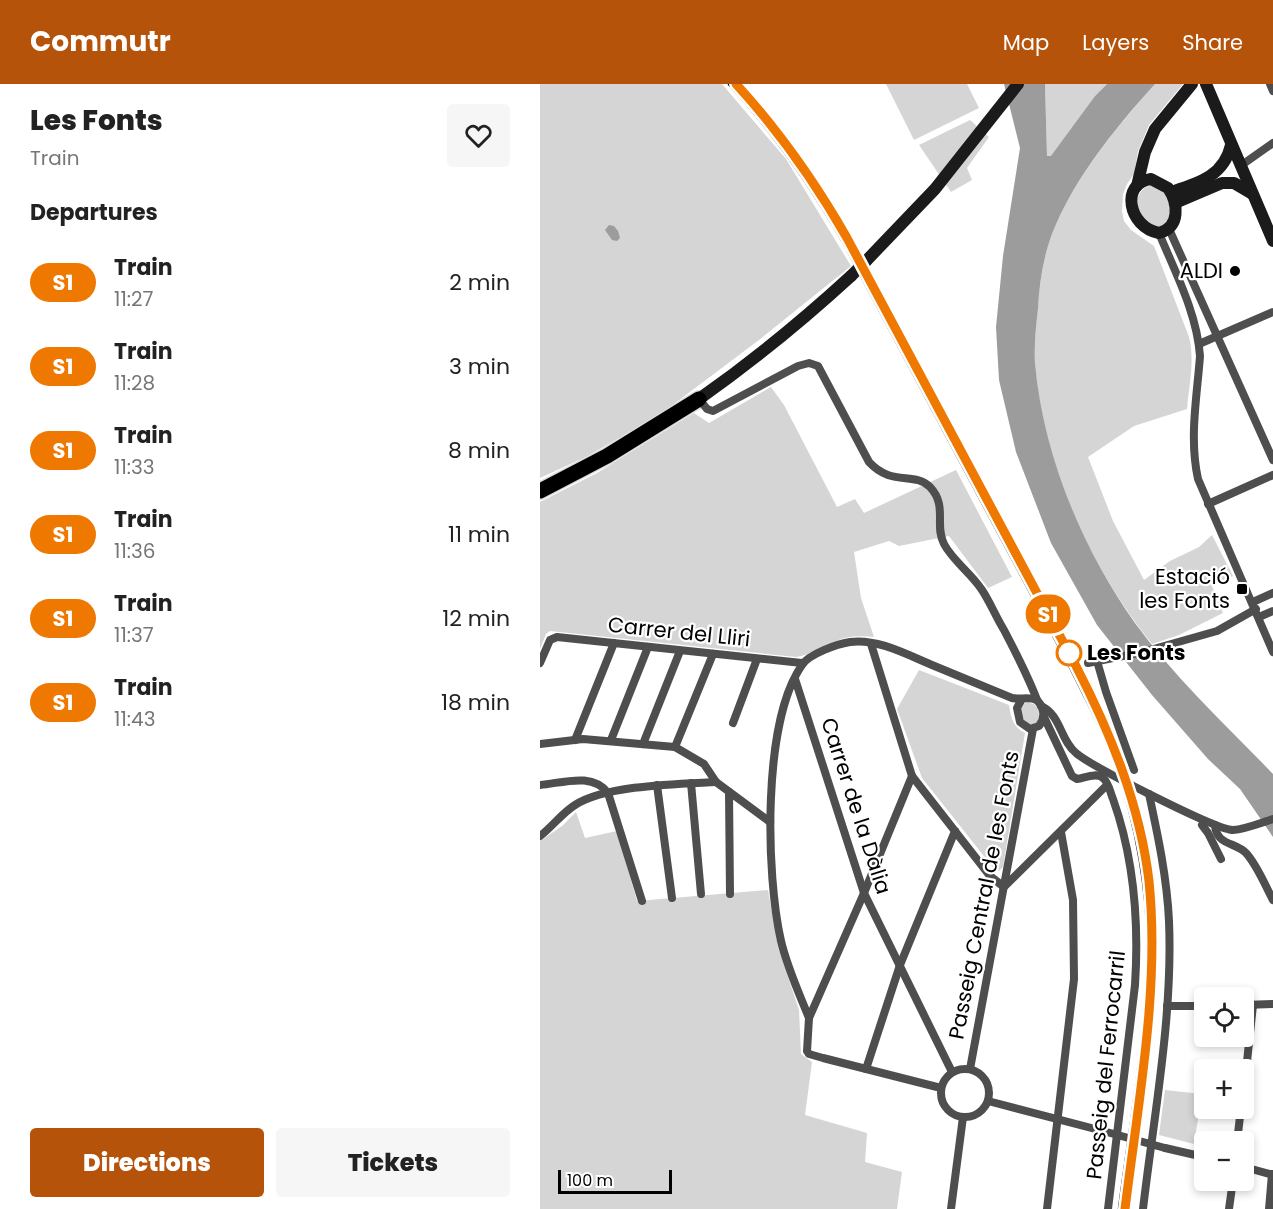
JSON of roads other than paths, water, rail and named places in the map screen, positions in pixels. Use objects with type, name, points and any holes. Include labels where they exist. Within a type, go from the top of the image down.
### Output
[{"type":"highway","points":[[540,491],[607,456],[699,399]]},
{"type":"main road","points":[[699,399],[800,322],[851,276],[935,189],[1018,84]]},
{"type":"main road","points":[[1144,158],[1148,170],[1173,198],[1174,220],[1164,231],[1148,230],[1141,225],[1134,214],[1131,199],[1137,186],[1144,158],[1155,129],[1192,84]]},
{"type":"main road","points":[[1206,84],[1273,241]]},
{"type":"main road","points":[[1215,84],[1217,107],[1232,131],[1273,223]]},
{"type":"main road","points":[[1229,141],[1246,162]]},
{"type":"main road","points":[[1173,198],[1218,171],[1226,162],[1229,141]]},
{"type":"main road","points":[[1137,186],[1147,180],[1157,181]]},
{"type":"main road","points":[[1173,198],[1222,183],[1234,183],[1252,193]]},
{"type":"street","points":[[1270,84],[1273,91]]},
{"type":"street","points":[[1246,162],[1273,143]]},
{"type":"street","points":[[1164,231],[1191,312],[1199,344],[1193,429],[1198,478],[1273,652]]},
{"type":"street","points":[[1164,231],[1218,336],[1273,460]]},
{"type":"street","points":[[1199,344],[1273,312]]},
{"type":"street","points":[[699,399],[707,409],[713,411],[804,363],[814,364],[820,370],[869,462],[893,478],[922,482],[932,489],[940,505],[940,532],[944,544],[981,589],[1030,680],[1044,717],[1072,776],[1077,779],[1097,775],[1102,777],[1107,784],[1004,887],[990,876],[912,776],[871,644]]},
{"type":"street","points":[[1208,504],[1273,475]]},
{"type":"street","points":[[1134,770],[1096,662],[1143,652],[1217,631],[1256,610],[1273,593]]},
{"type":"street","points":[[1256,610],[1273,611]]},
{"type":"street","name":"Carrer del Lliri","points":[[540,663],[552,637],[802,663]]},
{"type":"street","points":[[808,1018],[781,943],[774,896],[770,822],[778,726],[783,707],[802,663],[830,647],[852,641],[882,646],[1008,696],[1029,698],[1053,714],[1065,741],[1078,756],[1149,794],[1215,825],[1231,830],[1273,819]]},
{"type":"street","points":[[575,740],[614,643]]},
{"type":"street","points":[[611,740],[648,647]]},
{"type":"street","points":[[643,744],[680,651]]},
{"type":"street","points":[[675,747],[713,654]]},
{"type":"street","points":[[734,723],[758,659]]},
{"type":"street","name":"Carrer de la Dàlia","points":[[795,679],[864,893],[952,1072]]},
{"type":"street","points":[[1022,699],[1018,705],[1017,716],[1023,725],[1033,729],[1039,726],[1044,717]]},
{"type":"street","name":"Passeig Central de les Fonts","points":[[970,1069],[1033,729]]},
{"type":"street","points":[[540,744],[575,740],[611,740],[675,747],[704,764],[716,782],[770,822]]},
{"type":"street","points":[[912,776],[864,893],[808,1018],[807,1044],[809,1054],[941,1088]]},
{"type":"street","points":[[540,785],[585,780],[600,785],[608,793],[642,901]]},
{"type":"street","points":[[540,836],[573,806],[585,799],[657,785],[716,782]]},
{"type":"street","points":[[691,783],[701,894]]},
{"type":"street","name":"Passeig del Ferrocarril","points":[[1107,784],[1118,814],[1129,865],[1135,909],[1137,952],[1122,1110],[1108,1209]]},
{"type":"street","points":[[657,785],[672,898]]},
{"type":"street","points":[[729,792],[730,894]]},
{"type":"street","points":[[1143,1209],[1167,1006],[1169,919],[1164,872],[1149,794]]},
{"type":"street","points":[[1202,825],[1221,859]]},
{"type":"street","points":[[1215,825],[1221,839],[1245,852],[1273,900]]},
{"type":"street","points":[[866,1069],[900,965],[955,831]]},
{"type":"street","points":[[1047,1209],[1072,1009],[1075,942],[1073,900],[1061,832]]},
{"type":"street","points":[[1254,1005],[1273,1004]]},
{"type":"street","points":[[1167,1006],[1194,1006]]},
{"type":"street","points":[[962,1068],[970,1069],[981,1074],[985,1079],[989,1090],[988,1101],[982,1111],[976,1115],[963,1117],[953,1115],[946,1109],[940,1097],[945,1077],[962,1068]]},
{"type":"street","points":[[988,1101],[1194,1155]]},
{"type":"street","points":[[951,1209],[963,1117]]},
{"type":"street","points":[[1254,1170],[1273,1175],[1269,1209]]},
{"type":"street","points":[[1229,1209],[1231,1191]]},
{"type":"railway","points":[[730,84],[791,159],[843,240],[1072,669],[1116,764],[1130,810],[1141,859],[1148,933],[1147,988],[1141,1051],[1120,1209]]},
{"type":"train","name":"S1","points":[[736,84],[763,113],[794,153],[847,238],[1091,694],[1121,767],[1140,832],[1149,880],[1153,954],[1148,1021],[1125,1209]]},
{"type":"place","name":"ALDI","points":[[1235,271]]},
{"type":"place","name":"Estació les Fonts","points":[[1242,589]]},
{"type":"place","name":"Les Fonts","points":[[1069,653]]}]
